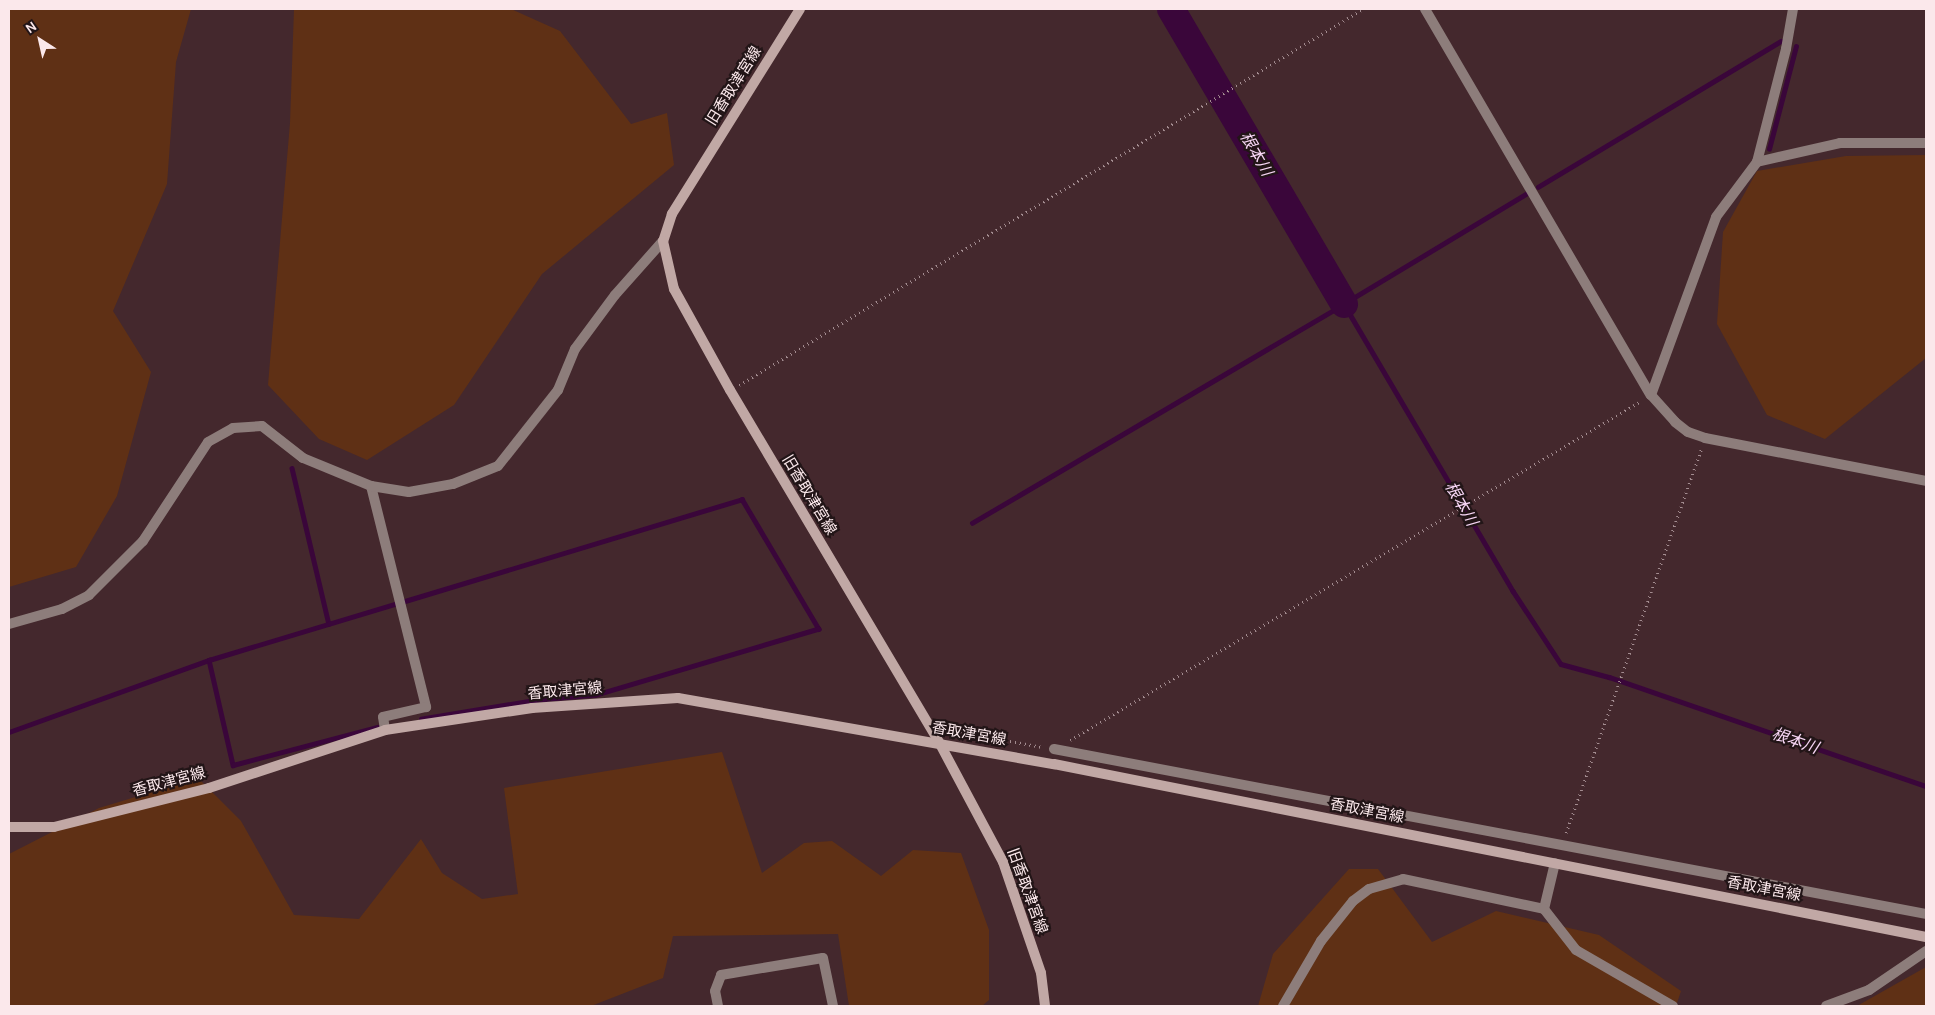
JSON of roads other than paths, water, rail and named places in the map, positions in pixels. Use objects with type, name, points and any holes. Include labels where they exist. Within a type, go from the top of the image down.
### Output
[{"type":"main road","name":"旧香取津宮線","points":[[800,9],[672,214],[663,241],[674,289],[730,390],[940,744],[1003,862],[1041,973],[1045,1006]]},
{"type":"main road","name":"香取津宮線","points":[[9,827],[54,827],[200,790],[385,730],[532,708],[678,698],[940,744],[1926,937]]},
{"type":"street","points":[[1426,9],[1651,395],[1675,422],[1688,432],[1706,438],[1926,481]]},
{"type":"street","points":[[1651,395],[1716,217],[1757,162],[1786,49],[1793,9]]},
{"type":"street","points":[[1757,162],[1840,143],[1926,143]]},
{"type":"street","points":[[9,624],[62,609],[90,595],[143,541],[208,442],[233,428],[262,426],[303,458],[371,486],[409,492],[453,484],[498,466],[558,390],[575,348],[615,295],[663,241]]},
{"type":"street","points":[[371,486],[426,707],[383,717],[385,730]]},
{"type":"street","points":[[1054,749],[1561,847],[1926,914]]},
{"type":"street","points":[[1544,909],[1555,863]]},
{"type":"street","points":[[1284,1006],[1321,941],[1353,901],[1369,889],[1403,879],[1544,909],[1576,950],[1673,1006]]},
{"type":"street","points":[[1826,1006],[1869,990],[1926,950]]},
{"type":"street","points":[[718,1006],[715,991],[721,975],[823,958],[833,1006]]},
{"type":"waterway","name":"根本川","points":[[1171,9],[1344,304]]},
{"type":"waterway","points":[[1538,187],[1781,41]]},
{"type":"waterway","points":[[1769,149],[1796,46]]},
{"type":"waterway","points":[[1355,297],[1526,194]]},
{"type":"waterway","name":"根本川","points":[[1344,304],[1513,591],[1561,664],[1609,677],[1926,786]]},
{"type":"waterway","points":[[972,523],[1336,309]]},
{"type":"waterway","points":[[292,468],[329,624]]},
{"type":"waterway","points":[[405,601],[742,499],[819,629],[596,695],[538,700],[422,719]]},
{"type":"waterway","points":[[9,732],[209,660],[394,604]]},
{"type":"waterway","points":[[209,660],[233,765],[377,727]]}]
